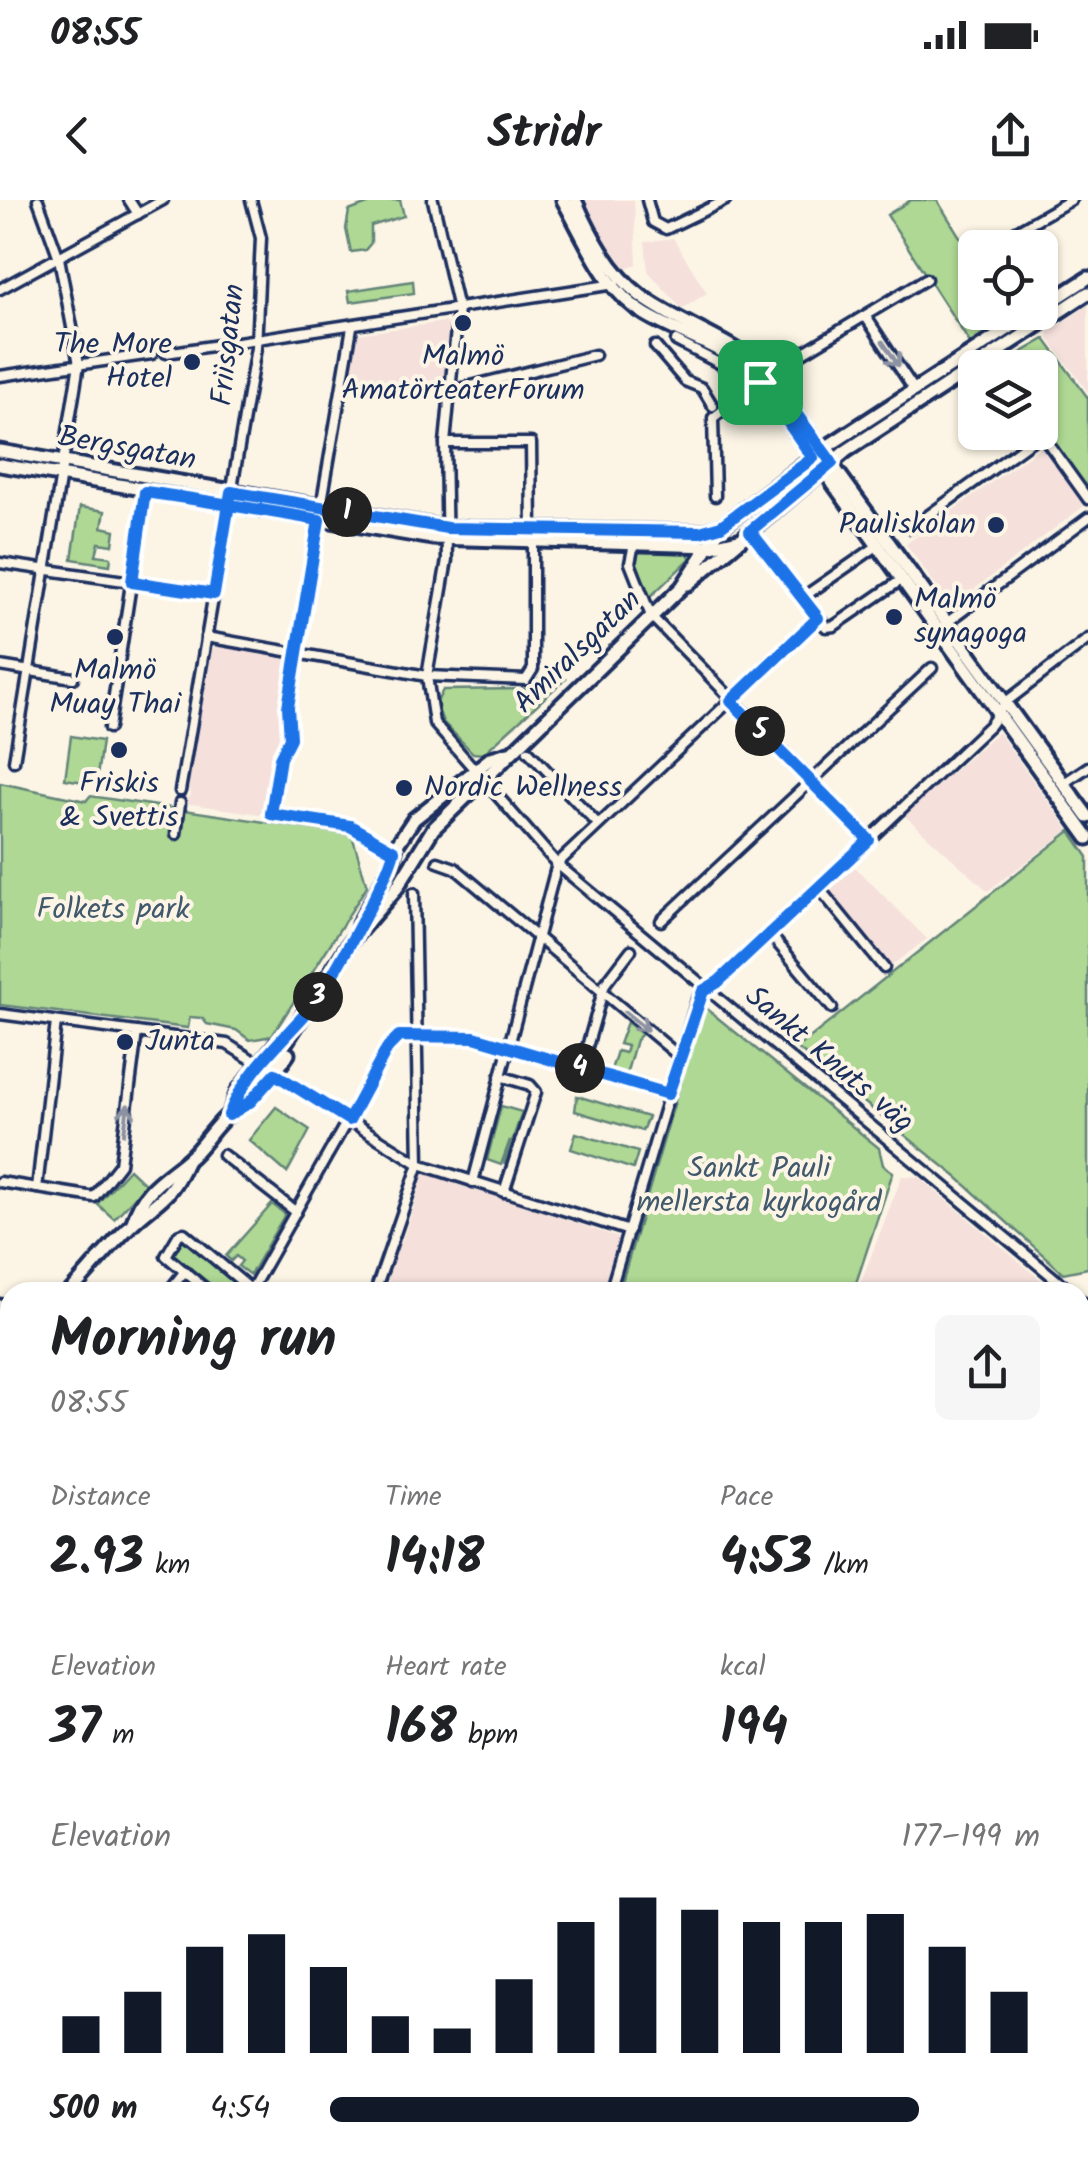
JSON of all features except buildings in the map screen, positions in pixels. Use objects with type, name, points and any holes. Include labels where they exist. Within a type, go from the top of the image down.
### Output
[{"type":"street","points":[[14,761],[79,364],[59,258],[38,200]]},
{"type":"street","points":[[129,200],[138,214]]},
{"type":"street","points":[[0,289],[163,200]]},
{"type":"street","name":"Friisgatan","points":[[180,791],[257,340],[261,238],[251,200]]},
{"type":"street","name":"Sankt Knuts väg","points":[[432,200],[458,310],[445,443],[448,534],[427,676],[434,724],[558,864],[1059,1282]]},
{"type":"street","points":[[563,200],[643,313],[728,355],[760,382],[1088,817]]},
{"type":"street","points":[[575,200],[618,282]]},
{"type":"street","points":[[647,200],[652,222],[666,228],[726,200]]},
{"type":"street","points":[[1045,200],[1051,211]]},
{"type":"street","points":[[1018,230],[1071,200]]},
{"type":"street","name":"Amiralsgatan","points":[[1058,297],[1088,278]]},
{"type":"street","points":[[715,496],[713,418],[760,382],[926,280]]},
{"type":"street","points":[[166,353],[352,327],[618,282]]},
{"type":"street","name":"Amiralsgatan","points":[[682,587],[703,576],[738,540],[827,467],[1088,293]]},
{"type":"street","points":[[866,317],[915,391]]},
{"type":"street","points":[[352,327],[288,707],[290,738],[280,758],[271,814],[350,826],[394,851]]},
{"type":"street","name":"Amiralsgatan","points":[[351,941],[396,890],[432,830],[491,758],[508,753],[682,587],[712,546],[721,526],[818,454],[1008,330]]},
{"type":"street","points":[[676,341],[760,382]]},
{"type":"street","points":[[655,346],[685,381],[702,388],[713,406]]},
{"type":"street","points":[[0,376],[152,354]]},
{"type":"street","points":[[451,391],[596,355]]},
{"type":"street","points":[[206,637],[427,676],[526,680],[531,676],[531,443],[445,443]]},
{"type":"street","points":[[911,528],[1017,450]]},
{"type":"street","points":[[1052,450],[1088,499]]},
{"type":"street","name":"Bergsgatan","points":[[0,451],[145,492],[230,498]]},
{"type":"street","name":"Bergsgatan","points":[[0,464],[60,469],[448,534],[700,532],[721,526]]},
{"type":"street","points":[[827,467],[876,546],[942,626]]},
{"type":"street","points":[[109,728],[145,492]]},
{"type":"street","points":[[942,626],[1088,518]]},
{"type":"street","points":[[750,531],[826,627],[834,626],[901,580]]},
{"type":"street","name":"Bergsgatan","points":[[533,535],[712,546]]},
{"type":"street","name":"Amiralsgatan","points":[[712,546],[738,540]]},
{"type":"street","points":[[634,544],[630,564],[651,616],[869,840]]},
{"type":"street","points":[[802,598],[876,546]]},
{"type":"street","points":[[0,563],[214,594]]},
{"type":"street","points":[[473,1182],[558,864],[818,618]]},
{"type":"street","points":[[613,1282],[697,1000],[1003,708],[1088,638]]},
{"type":"street","points":[[0,666],[73,678]]},
{"type":"street","points":[[661,920],[932,668]]},
{"type":"street","points":[[1003,708],[1088,838]]},
{"type":"street","points":[[528,751],[598,824]]},
{"type":"street","points":[[1064,783],[1088,767]]},
{"type":"street","name":"Amiralsgatan","points":[[79,1282],[133,1222],[140,1202],[162,1174],[187,1160],[229,1115],[238,1091],[267,1070],[310,1010],[351,941],[394,851],[426,806],[480,776]]},
{"type":"street","points":[[176,834],[180,803]]},
{"type":"street","points":[[438,862],[455,868],[666,1050],[680,1057]]},
{"type":"street","points":[[818,888],[884,968]]},
{"type":"street","points":[[378,1282],[419,1164],[414,893]]},
{"type":"street","points":[[770,934],[832,1008]]},
{"type":"street","points":[[580,1068],[604,984],[631,950]]},
{"type":"street","points":[[0,1014],[216,1041],[419,1164],[629,1232]]},
{"type":"street","points":[[37,1188],[56,1022]]},
{"type":"street","points":[[0,1182],[94,1197],[120,1164],[138,1032]]},
{"type":"street","points":[[258,1282],[394,1039],[467,1036],[668,1094]]},
{"type":"street","points":[[500,1076],[530,1085],[536,1092],[504,1192]]},
{"type":"street","points":[[223,1155],[296,1212]]},
{"type":"street","points":[[198,1282],[166,1252],[184,1233],[240,1282]]},
{"type":"street","points":[[176,1282],[185,1271]]},
{"type":"shaded area","points":[[579,200],[634,200],[637,264],[624,269]]},
{"type":"shaded area","points":[[673,238],[707,293],[682,309],[648,271],[645,242]]},
{"type":"shaded area","points":[[1088,305],[1088,392],[1048,338],[1049,332],[1058,330],[1058,326]]},
{"type":"shaded area","points":[[444,322],[449,326],[444,386],[434,392],[407,395],[361,397],[346,393],[357,334]]},
{"type":"shaded area","name":"Pauliskolan","points":[[1036,450],[1045,450],[1084,506],[951,607],[906,544]]},
{"type":"shaded area","points":[[219,646],[291,660],[266,815],[184,803],[191,795],[188,777],[208,660],[211,649]]},
{"type":"shaded area","points":[[998,732],[1069,830],[988,891],[904,815]]},
{"type":"shaded area","points":[[855,867],[927,939],[891,966],[827,891]]},
{"type":"shaded area","points":[[429,1172],[619,1238],[606,1282],[388,1282],[397,1240],[402,1241],[420,1176]]},
{"type":"shaded area","points":[[902,1176],[919,1177],[1043,1282],[861,1282]]},
{"type":"green space","points":[[378,200],[400,200],[404,216],[371,226],[371,243],[365,250],[351,252],[346,229],[349,211]]},
{"type":"green space","points":[[911,200],[937,200],[958,234],[958,324],[887,215]]},
{"type":"green space","points":[[413,281],[414,293],[350,302],[348,291]]},
{"type":"green space","points":[[962,330],[990,330],[970,343]]},
{"type":"green space","points":[[1045,339],[1053,350],[1026,350]]},
{"type":"green space","points":[[1058,357],[1088,398],[1088,490],[1058,447]]},
{"type":"green space","points":[[80,507],[105,511],[102,527],[115,530],[113,545],[99,543],[96,555],[111,557],[110,565],[72,559]]},
{"type":"green space","points":[[633,551],[686,552],[691,558],[648,599]]},
{"type":"green space","points":[[541,677],[565,679],[483,754],[473,753],[443,722],[436,704],[443,690],[529,689]]},
{"type":"green space","points":[[71,736],[102,741],[96,784],[65,779]]},
{"type":"green space","name":"Folkets park","points":[[0,783],[86,801],[90,796],[352,835],[367,886],[272,1036],[250,1040],[236,1030],[207,1024],[202,1018],[190,1017],[188,1028],[0,1005]]},
{"type":"green space","points":[[1070,831],[1088,857],[1088,1268],[1063,1273],[958,1178],[797,1048]]},
{"type":"green space","name":"Sankt Pauli mellersta kyrkogård","points":[[703,1006],[879,1148],[883,1165],[893,1172],[856,1282],[622,1282]]},
{"type":"green space","points":[[627,1022],[642,1034],[636,1040],[626,1075],[611,1070],[617,1051],[625,1053],[627,1046],[619,1044]]},
{"type":"green space","points":[[577,1096],[648,1117],[642,1131],[575,1111]]},
{"type":"green space","points":[[501,1106],[522,1112],[504,1165],[510,1140],[501,1165],[487,1160]]},
{"type":"green space","points":[[276,1107],[310,1130],[287,1173],[249,1140]]},
{"type":"green space","points":[[576,1133],[638,1152],[633,1169],[571,1149]]},
{"type":"green space","points":[[129,1169],[146,1185],[114,1219],[97,1204]]},
{"type":"green space","points":[[272,1204],[285,1214],[250,1275],[238,1266],[242,1261],[236,1256],[231,1261],[226,1256]]},
{"type":"green space","points":[[186,1237],[241,1282],[208,1282],[172,1253]]},
{"type":"place","name":"Malmö AmatörteaterForum","points":[[463,323]]},
{"type":"place","name":"The More Hotel","points":[[192,362]]},
{"type":"place","name":"Pauliskolan","points":[[996,525]]},
{"type":"place","name":"Malmö synagoga","points":[[894,617]]},
{"type":"place","name":"Malmö Muay Thai","points":[[115,637]]},
{"type":"place","name":"Friskis & Svettis","points":[[119,750]]},
{"type":"place","name":"Nordic Wellness","points":[[404,788]]},
{"type":"place","name":"Junta","points":[[125,1042]]},
{"type":"route","points":[[760,382],[768,375],[832,463],[750,531],[818,618],[731,701],[869,840],[710,990],[706,987],[697,1000],[668,1094],[474,1037],[399,1036],[388,1047],[349,1120],[275,1074],[250,1102],[229,1115],[238,1091],[310,1010],[392,864],[394,851],[350,826],[271,814],[280,758],[290,738],[292,722],[288,707],[319,520],[229,504],[145,492],[132,582],[214,594],[229,504],[231,492],[447,528],[700,532],[721,526],[813,458],[760,382]]}]
